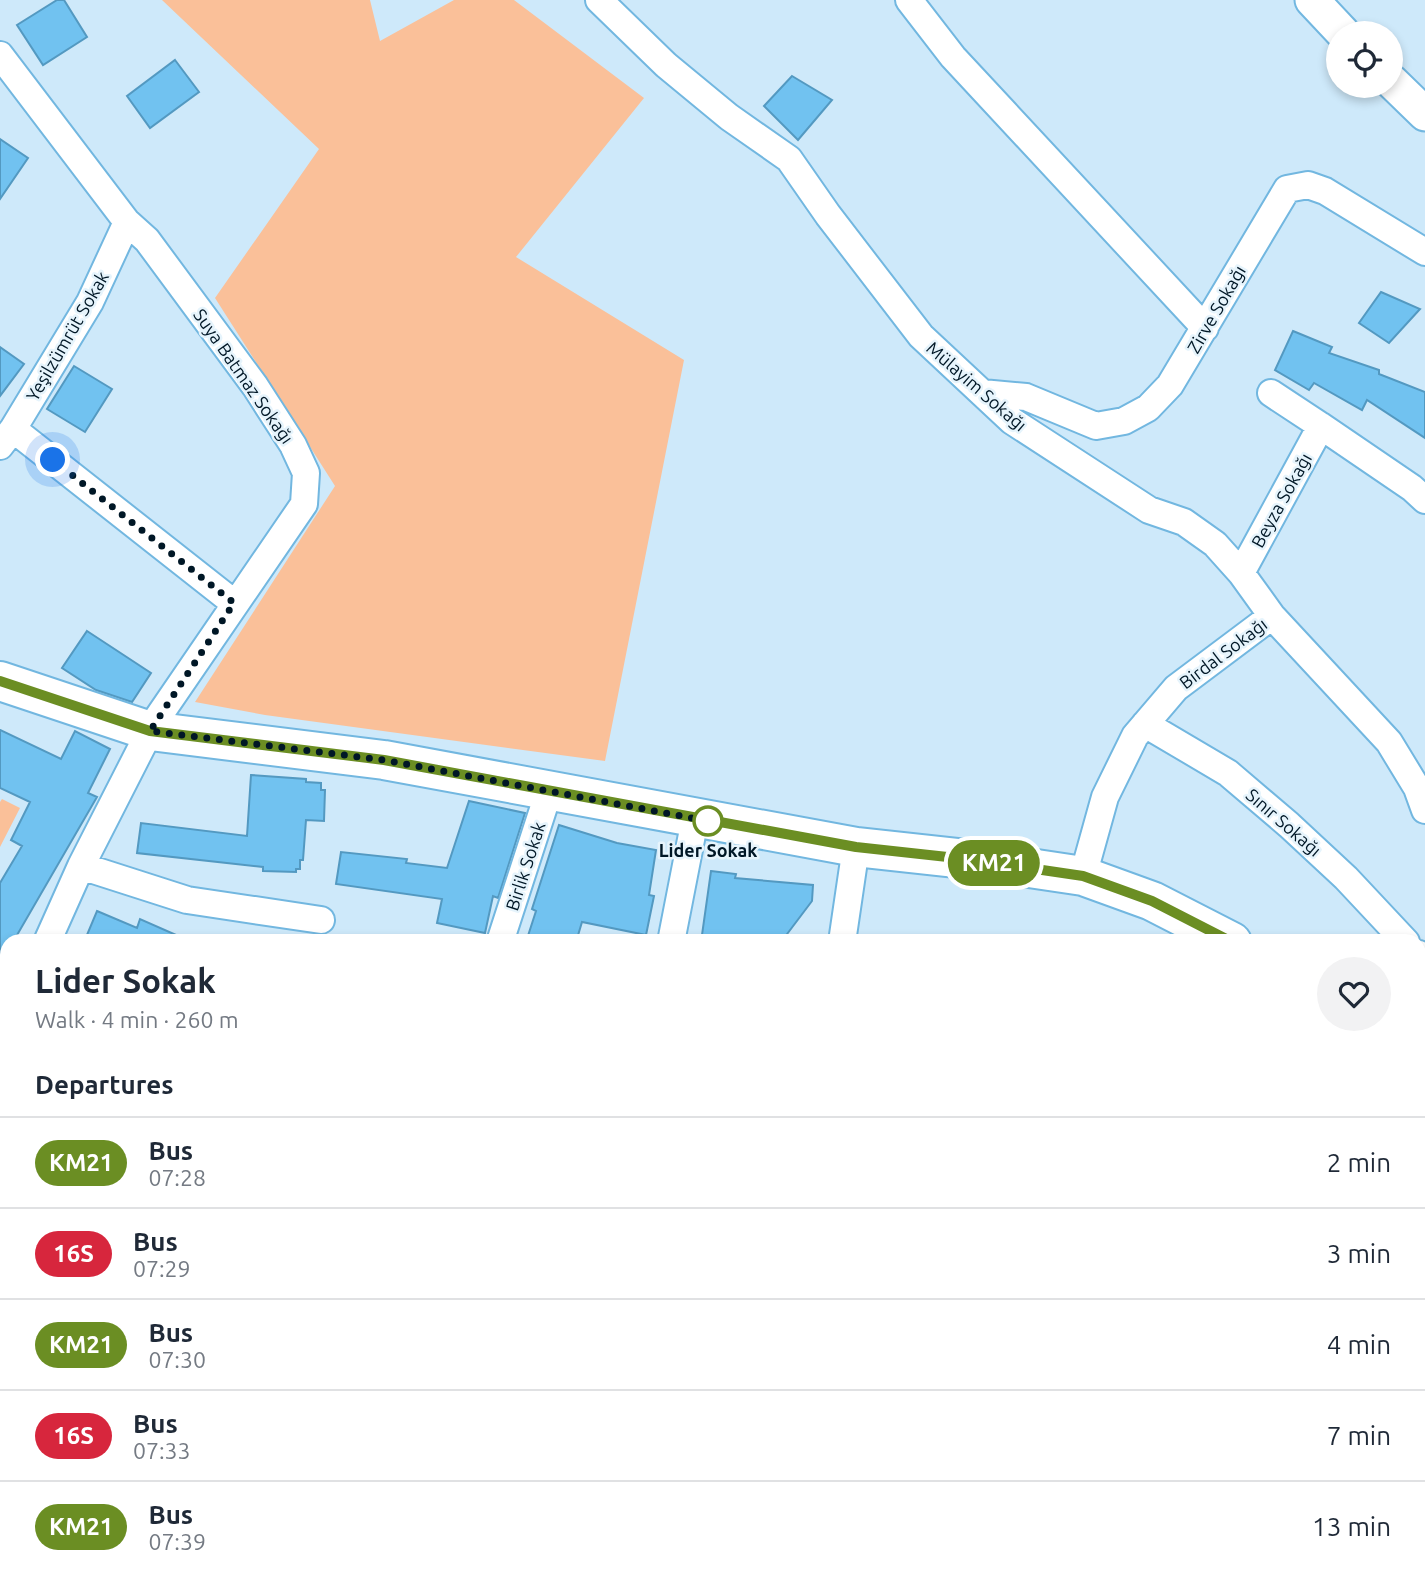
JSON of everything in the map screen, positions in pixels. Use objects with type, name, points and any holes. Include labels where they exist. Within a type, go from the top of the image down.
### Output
[{"type":"main road","points":[[0,681],[150,731],[384,760],[856,847],[975,860],[1083,876],[1152,901],[1216,934]]},
{"type":"street","name":"Mülayim Sokağı","points":[[599,0],[666,65],[729,117],[789,159],[828,215],[921,336],[1012,421],[1149,510],[1184,522],[1215,544],[1241,573],[1272,617],[1389,742],[1417,788],[1425,810]]},
{"type":"street","points":[[909,0],[953,57],[1205,328]]},
{"type":"street","points":[[1312,0],[1332,21]]},
{"type":"street","name":"Suya Batmaz Sokağı","points":[[0,55],[127,222],[147,240],[255,386],[293,445],[306,473],[304,504],[234,603],[150,731],[81,866],[51,934]]},
{"type":"street","points":[[1403,93],[1425,114]]},
{"type":"street","name":"Zirve Sokağı","points":[[982,393],[1026,397],[1096,426],[1124,421],[1147,408],[1170,385],[1287,189],[1308,186],[1325,191],[1425,252]]},
{"type":"street","name":"Yeşilzümrüt Sokak","points":[[7,437],[90,302],[127,222]]},
{"type":"street","points":[[1271,393],[1412,488],[1425,500]]},
{"type":"street","name":"Beyza Sokağı","points":[[1241,573],[1321,426]]},
{"type":"street","points":[[7,437],[234,603]]},
{"type":"street","name":"Birdal Sokağı","points":[[1083,876],[1105,797],[1135,737],[1176,688],[1272,617]]},
{"type":"street","name":"Sınır Sokağı","points":[[1145,724],[1228,773],[1346,878],[1398,934]]},
{"type":"street","name":"Birlik Sokak","points":[[503,934],[549,791]]},
{"type":"street","points":[[673,934],[695,819]]},
{"type":"street","points":[[843,934],[856,847]]},
{"type":"street","points":[[81,866],[187,900],[321,920]]},
{"type":"shaded area","points":[[162,0],[370,0],[380,41],[454,0],[514,0],[644,98],[516,257],[684,360],[605,761],[265,715],[195,702],[335,486],[215,298],[319,149]]},
{"type":"shaded area","points":[[2,799],[20,808],[0,847],[0,802]]},
{"type":"building","points":[[57,0],[64,0],[87,37],[43,65],[17,25]]},
{"type":"building","points":[[175,60],[199,92],[150,128],[127,96]]},
{"type":"building","points":[[792,76],[832,100],[798,140],[764,106]]},
{"type":"building","points":[[0,139],[28,158],[0,199]]},
{"type":"building","points":[[1381,292],[1420,309],[1389,343],[1359,323]]},
{"type":"building","points":[[1293,331],[1332,347],[1329,353],[1379,370],[1379,374],[1425,392],[1425,438],[1367,400],[1362,410],[1314,383],[1309,390],[1275,370]]},
{"type":"building","points":[[0,347],[24,364],[0,396]]},
{"type":"building","points":[[74,366],[112,389],[85,432],[47,409]]},
{"type":"building","points":[[87,631],[151,673],[132,702],[96,690],[62,668]]},
{"type":"building","points":[[0,730],[61,759],[75,731],[110,749],[88,793],[97,797],[18,934],[0,934],[0,883],[22,846],[11,840],[30,802],[0,788]]},
{"type":"building","points":[[251,775],[306,779],[306,782],[321,783],[321,790],[325,790],[324,821],[306,820],[303,860],[300,860],[300,869],[296,869],[296,872],[263,871],[263,867],[137,853],[141,823],[247,836]]},
{"type":"building","points":[[469,801],[525,813],[498,898],[493,896],[485,933],[437,923],[442,899],[336,884],[341,852],[407,859],[406,863],[447,868]]},
{"type":"building","points":[[559,825],[617,843],[656,850],[649,895],[654,896],[646,934],[582,922],[578,934],[529,934],[536,911],[532,909]]},
{"type":"building","points":[[711,871],[736,874],[735,878],[813,885],[812,901],[787,934],[702,934]]},
{"type":"building","points":[[97,911],[137,928],[140,919],[174,934],[87,934]]},
{"type":"bus line","name":"KM21","points":[[0,681],[150,731],[384,760],[856,847],[975,860],[1083,876],[1152,901],[1216,934]]},
{"type":"place","name":"Lider Sokak","points":[[708,821]]},
{"type":"route","points":[[53,460],[234,603],[150,731],[384,760],[708,821]]}]
